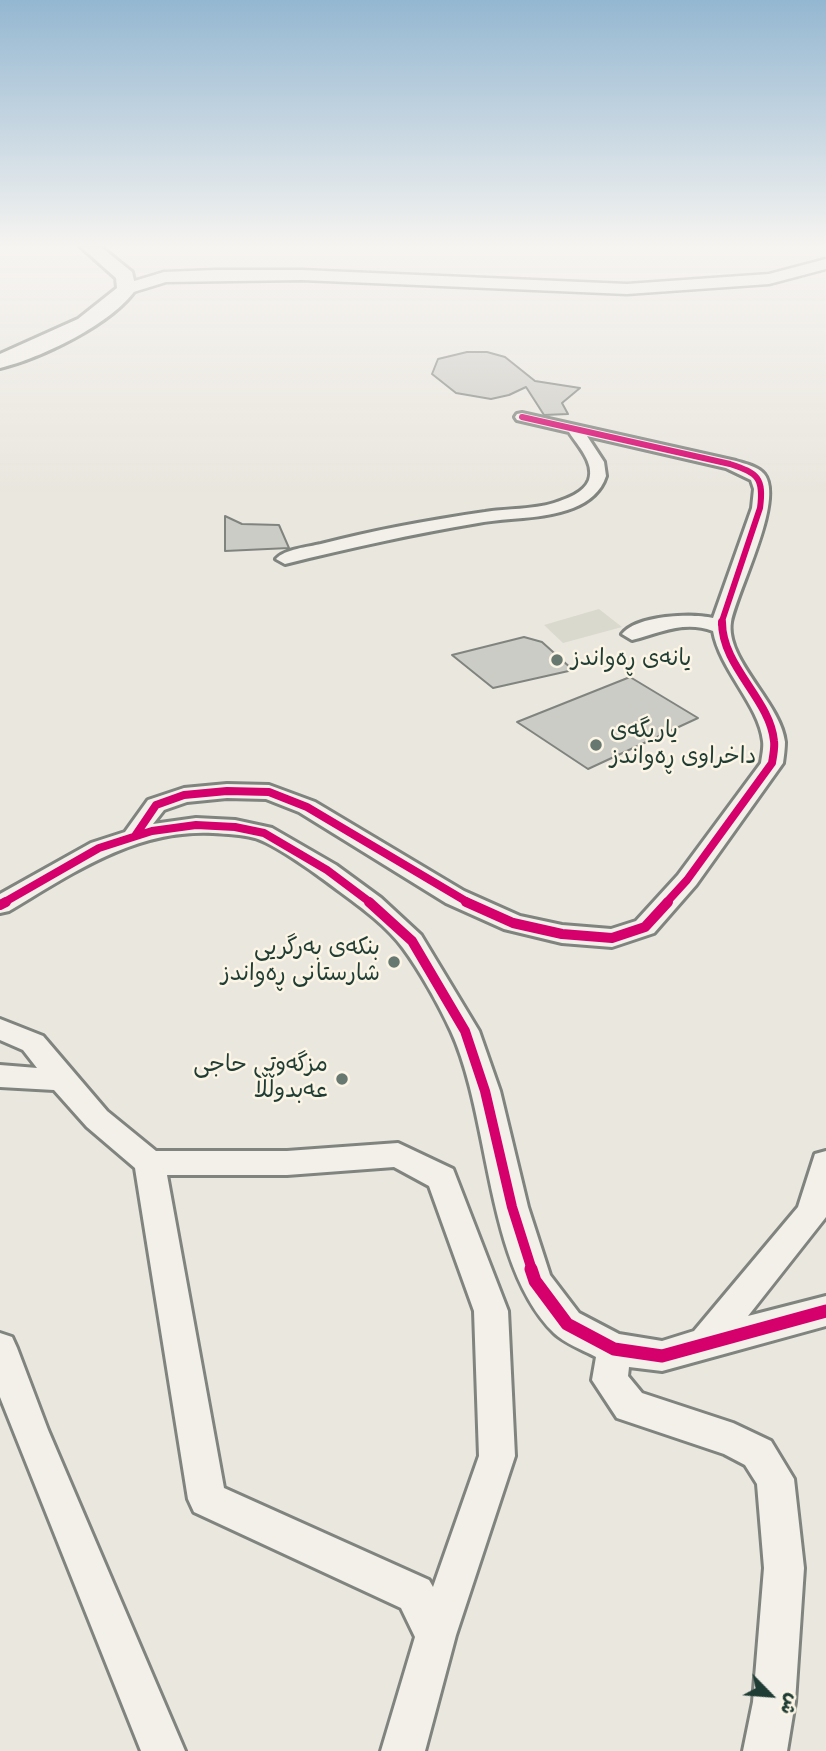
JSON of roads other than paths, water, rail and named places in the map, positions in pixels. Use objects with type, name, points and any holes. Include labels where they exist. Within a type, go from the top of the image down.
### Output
[{"type":"main road","points":[[0,362],[72,329]]},
{"type":"street","points":[[135,836],[156,805],[184,794],[269,792],[307,807],[455,897],[513,923],[562,934],[612,937],[645,927],[687,880],[772,763],[774,741],[768,722],[726,648],[720,624],[764,489],[760,477],[730,464],[522,417]]},
{"type":"street","points":[[285,559],[387,532],[529,513],[561,506],[584,496],[596,484],[598,473],[594,456],[576,431]]},
{"type":"street","points":[[632,634],[651,627],[688,620],[705,620],[722,628]]},
{"type":"street","points":[[2,902],[99,848],[152,831],[196,825],[235,827],[264,833],[327,870],[372,904],[412,941],[466,1031],[485,1091],[512,1207],[535,1280],[567,1324],[614,1349],[662,1356],[826,1311]]},
{"type":"street","points":[[0,1029],[33,1043],[97,1119],[149,1163],[207,1499],[415,1594],[436,1635]]},
{"type":"street","points":[[0,1076],[62,1080]]},
{"type":"street","points":[[149,1163],[287,1163],[398,1155],[442,1178],[491,1311],[497,1456],[436,1635],[403,1751]]},
{"type":"street","points":[[706,1342],[812,1213],[826,1163]]},
{"type":"street","points":[[0,1348],[30,1430],[163,1751]]},
{"type":"street","points":[[614,1349],[610,1380],[630,1406],[758,1453],[775,1479],[784,1568],[774,1702],[765,1751]]},
{"type":"place","name":"یانەی ڕەواندز","points":[[557,660]]},
{"type":"place","name":"یاریگەی داخراوی ڕەواندز","points":[[596,745]]},
{"type":"place","name":"بنکەی بەرگریی شارستانی ڕەواندز","points":[[394,962]]},
{"type":"place","name":"مزگەوتی حاجی عەبدوڵڵا","points":[[342,1079]]}]
